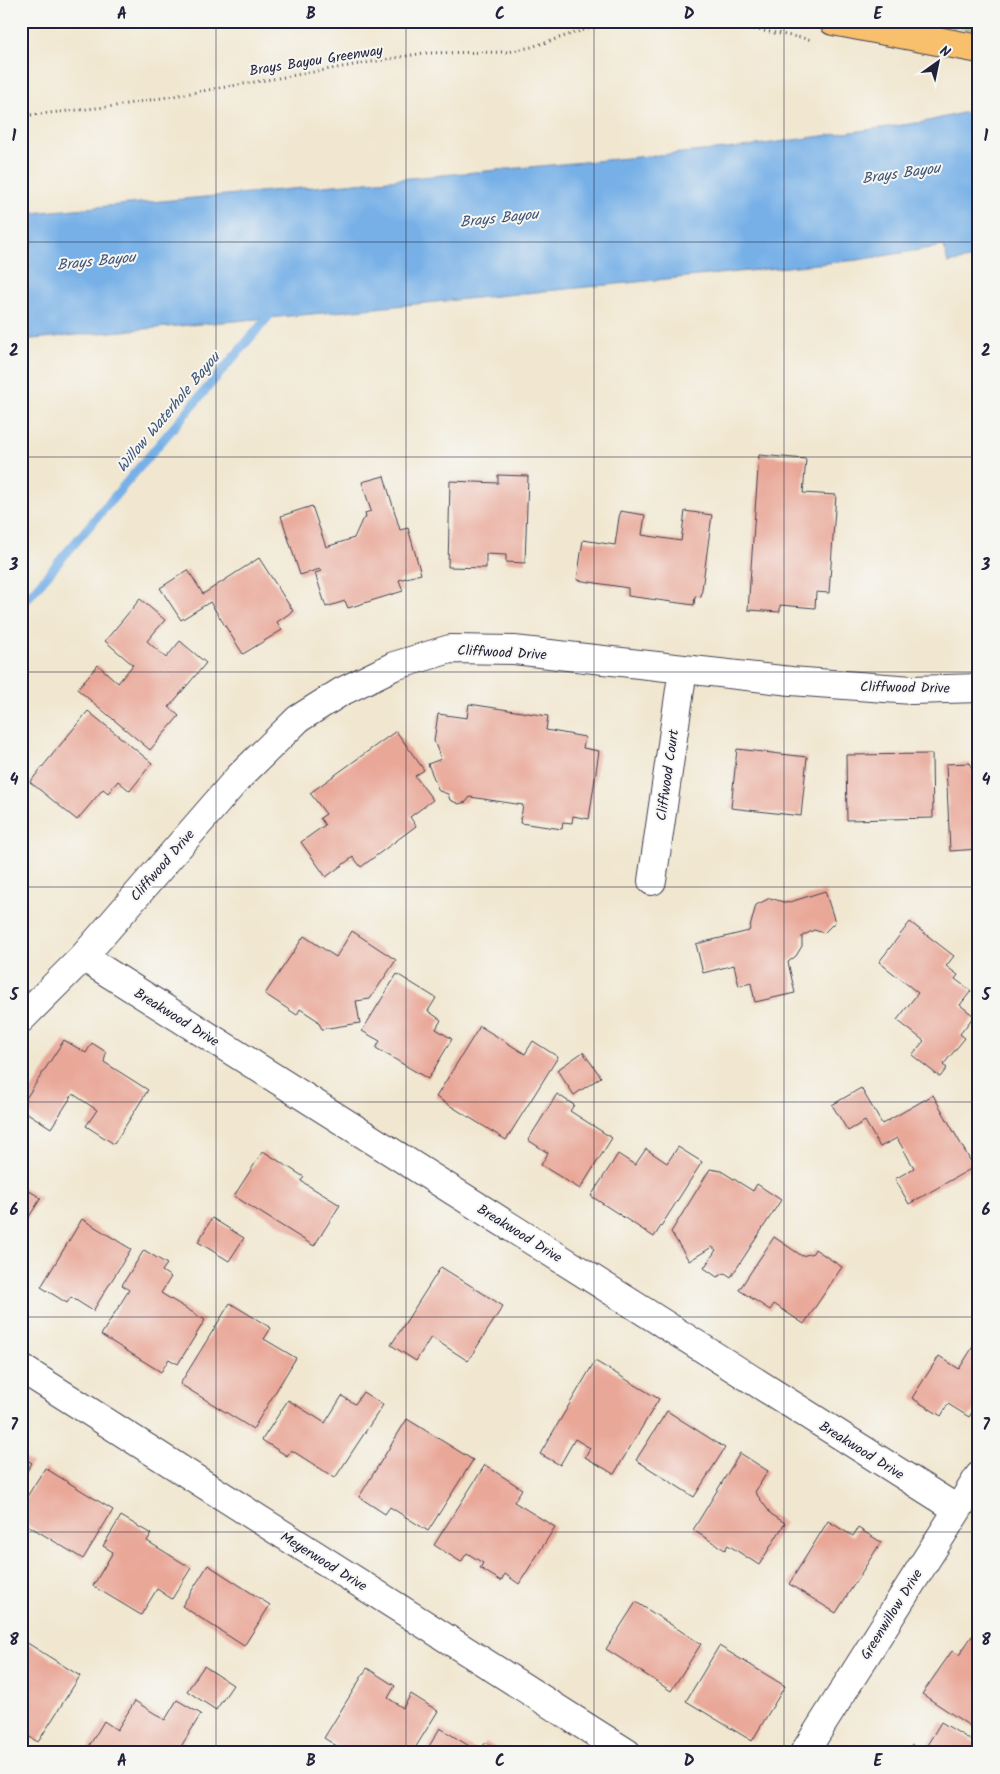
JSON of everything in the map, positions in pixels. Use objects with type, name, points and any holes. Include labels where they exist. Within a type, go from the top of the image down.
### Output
[{"type":"main road","points":[[827,31],[969,47]]},
{"type":"street","name":"Cliffwood Drive","points":[[21,1019],[82,957],[238,778],[298,719],[341,692],[394,666],[450,649],[514,650],[791,681],[912,690],[979,688]]},
{"type":"street","name":"Cliffwood Court","points":[[652,881],[683,670]]},
{"type":"street","name":"Breakwood Drive","points":[[82,957],[957,1510]]},
{"type":"street","name":"Meyerwood Drive","points":[[21,1368],[627,1753]]},
{"type":"street","name":"Greenwillow Drive","points":[[804,1753],[979,1476]]},
{"type":"path","name":"Brays Bayou Greenway","points":[[21,116],[115,106],[424,53],[508,52],[531,47],[612,21]]},
{"type":"path","points":[[710,21],[827,31]]},
{"type":"green space","points":[[920,21],[979,21],[979,31]]},
{"type":"water","name":"Brays Bayou","points":[[979,109],[979,257],[948,263],[944,246],[858,260],[335,312],[21,340],[21,214],[735,148],[924,122]]},
{"type":"building","points":[[759,455],[806,459],[803,493],[836,495],[829,593],[816,592],[815,608],[780,605],[780,612],[748,610]]},
{"type":"building","points":[[498,475],[528,476],[525,563],[506,562],[506,555],[486,554],[486,568],[448,567],[450,481],[498,483]]},
{"type":"building","points":[[384,476],[400,530],[408,528],[421,574],[399,580],[403,591],[348,608],[345,601],[326,607],[315,573],[321,571],[320,569],[300,575],[281,516],[312,506],[326,547],[354,538],[362,520],[366,518],[365,513],[371,511],[362,482]]},
{"type":"building","points":[[620,511],[645,515],[642,535],[681,541],[685,511],[712,515],[701,597],[695,596],[694,605],[628,596],[628,588],[577,580],[583,540],[615,545]]},
{"type":"building","points":[[259,558],[293,611],[277,622],[282,630],[243,654],[210,602],[181,620],[160,588],[188,570],[203,594]]},
{"type":"building","points":[[140,599],[165,620],[147,641],[166,658],[180,641],[206,663],[169,707],[179,716],[150,750],[77,689],[98,665],[118,683],[133,665],[105,641]]},
{"type":"building","points":[[469,704],[548,716],[546,730],[585,737],[583,748],[599,751],[589,819],[573,816],[572,823],[563,822],[562,829],[520,823],[523,805],[470,797],[466,802],[459,804],[450,800],[448,794],[439,791],[428,764],[441,759],[434,741],[438,714],[467,718]]},
{"type":"building","points":[[88,711],[152,763],[130,791],[118,781],[108,793],[103,789],[77,820],[30,782]]},
{"type":"building","points":[[396,731],[424,770],[415,776],[433,800],[410,817],[416,826],[361,867],[353,857],[326,877],[301,842],[325,825],[320,818],[326,814],[310,793]]},
{"type":"building","points":[[737,749],[807,757],[801,816],[731,808]]},
{"type":"building","points":[[932,754],[933,818],[847,820],[846,755]]},
{"type":"building","points":[[970,763],[972,769],[979,770],[979,849],[950,851],[946,764]]},
{"type":"building","points":[[825,891],[835,922],[824,933],[814,930],[802,936],[802,946],[796,956],[788,962],[795,993],[755,1002],[751,983],[739,986],[734,965],[703,973],[696,944],[749,931],[756,905],[770,898],[787,903]]},
{"type":"building","points":[[910,922],[954,956],[946,966],[958,975],[955,979],[971,991],[960,1005],[974,1016],[960,1034],[965,1038],[943,1065],[947,1068],[940,1077],[912,1055],[924,1041],[897,1020],[918,993],[879,962]]},
{"type":"building","points":[[352,931],[396,960],[370,999],[356,1001],[360,1023],[322,1029],[317,1020],[300,1009],[297,1015],[265,994],[304,936],[336,957]]},
{"type":"building","points":[[397,974],[436,998],[428,1011],[441,1020],[436,1029],[452,1039],[428,1079],[376,1048],[380,1041],[362,1031]]},
{"type":"building","points":[[480,1026],[525,1054],[533,1041],[558,1057],[506,1140],[436,1097]]},
{"type":"building","points":[[64,1040],[86,1053],[92,1043],[106,1052],[104,1062],[148,1090],[114,1144],[86,1126],[97,1110],[73,1094],[51,1128],[21,1109],[21,1106]]},
{"type":"building","points":[[583,1052],[601,1077],[574,1095],[557,1070]]},
{"type":"building","points":[[861,1088],[882,1124],[933,1095],[974,1167],[909,1204],[895,1179],[914,1168],[897,1138],[880,1147],[865,1121],[848,1131],[832,1105]]},
{"type":"building","points":[[557,1094],[574,1105],[570,1111],[612,1138],[580,1189],[541,1165],[548,1153],[528,1140]]},
{"type":"building","points":[[678,1147],[702,1162],[654,1237],[591,1196],[618,1154],[635,1165],[646,1149],[667,1163]]},
{"type":"building","points":[[263,1151],[304,1177],[301,1181],[340,1205],[314,1246],[234,1196]]},
{"type":"building","points":[[710,1169],[721,1171],[753,1191],[757,1184],[781,1200],[731,1277],[725,1273],[717,1277],[704,1268],[716,1250],[712,1247],[689,1261],[671,1232]]},
{"type":"building","points":[[21,1186],[41,1198],[21,1229]]},
{"type":"building","points":[[212,1218],[244,1238],[229,1261],[198,1242]]},
{"type":"building","points":[[82,1219],[131,1249],[93,1311],[71,1297],[67,1303],[41,1287]]},
{"type":"building","points":[[774,1237],[802,1256],[813,1253],[815,1249],[842,1267],[804,1324],[774,1304],[770,1310],[739,1290]]},
{"type":"building","points":[[144,1250],[167,1264],[162,1271],[171,1277],[161,1293],[205,1320],[178,1364],[169,1359],[161,1372],[101,1335],[129,1290],[122,1285]]},
{"type":"building","points":[[441,1267],[503,1306],[468,1361],[431,1337],[416,1361],[391,1345]]},
{"type":"building","points":[[230,1303],[271,1328],[264,1339],[296,1358],[253,1429],[180,1384]]},
{"type":"building","points":[[979,1337],[979,1402],[969,1417],[948,1404],[941,1416],[912,1398],[939,1356],[959,1369]]},
{"type":"building","points":[[595,1361],[659,1399],[614,1474],[585,1457],[590,1448],[575,1439],[560,1465],[540,1454]]},
{"type":"building","points":[[363,1392],[383,1405],[335,1478],[291,1450],[287,1456],[262,1440],[288,1400],[325,1423],[342,1396],[355,1404]]},
{"type":"building","points":[[667,1411],[725,1448],[694,1497],[636,1460]]},
{"type":"building","points":[[407,1419],[473,1460],[428,1531],[390,1507],[385,1514],[359,1497]]},
{"type":"building","points":[[740,1453],[768,1471],[755,1492],[771,1514],[785,1523],[759,1565],[728,1545],[725,1550],[693,1530]]},
{"type":"building","points":[[21,1456],[32,1463],[21,1480]]},
{"type":"building","points":[[485,1465],[522,1489],[514,1502],[555,1527],[519,1584],[505,1574],[501,1581],[480,1568],[483,1563],[467,1553],[461,1562],[434,1545]]},
{"type":"building","points":[[45,1468],[113,1510],[83,1559],[21,1521],[21,1506]]},
{"type":"building","points":[[121,1516],[151,1534],[147,1541],[191,1568],[172,1599],[157,1589],[141,1615],[93,1586],[113,1552],[103,1546]]},
{"type":"building","points":[[828,1521],[853,1536],[858,1528],[881,1542],[836,1613],[789,1584]]},
{"type":"building","points":[[208,1565],[270,1605],[244,1646],[182,1606]]},
{"type":"building","points":[[636,1602],[701,1644],[671,1691],[606,1649]]},
{"type":"building","points":[[972,1636],[979,1641],[979,1732],[922,1694],[952,1651],[959,1655]]},
{"type":"building","points":[[21,1639],[80,1676],[38,1742],[21,1732]]},
{"type":"building","points":[[719,1646],[785,1686],[752,1741],[686,1701]]},
{"type":"building","points":[[204,1666],[233,1685],[216,1710],[187,1691]]},
{"type":"building","points":[[367,1668],[395,1686],[388,1698],[403,1708],[411,1694],[438,1711],[412,1753],[348,1753],[324,1738]]},
{"type":"building","points":[[177,1700],[201,1714],[177,1753],[85,1753],[104,1721],[117,1730],[135,1701],[165,1720]]},
{"type":"building","points":[[941,1722],[979,1745],[975,1753],[908,1753],[912,1745],[923,1752]]},
{"type":"building","points":[[440,1728],[479,1752],[486,1742],[503,1753],[425,1753]]},
{"type":"waterway","name":"Willow Waterhole Bayou","points":[[21,606],[274,310]]}]
